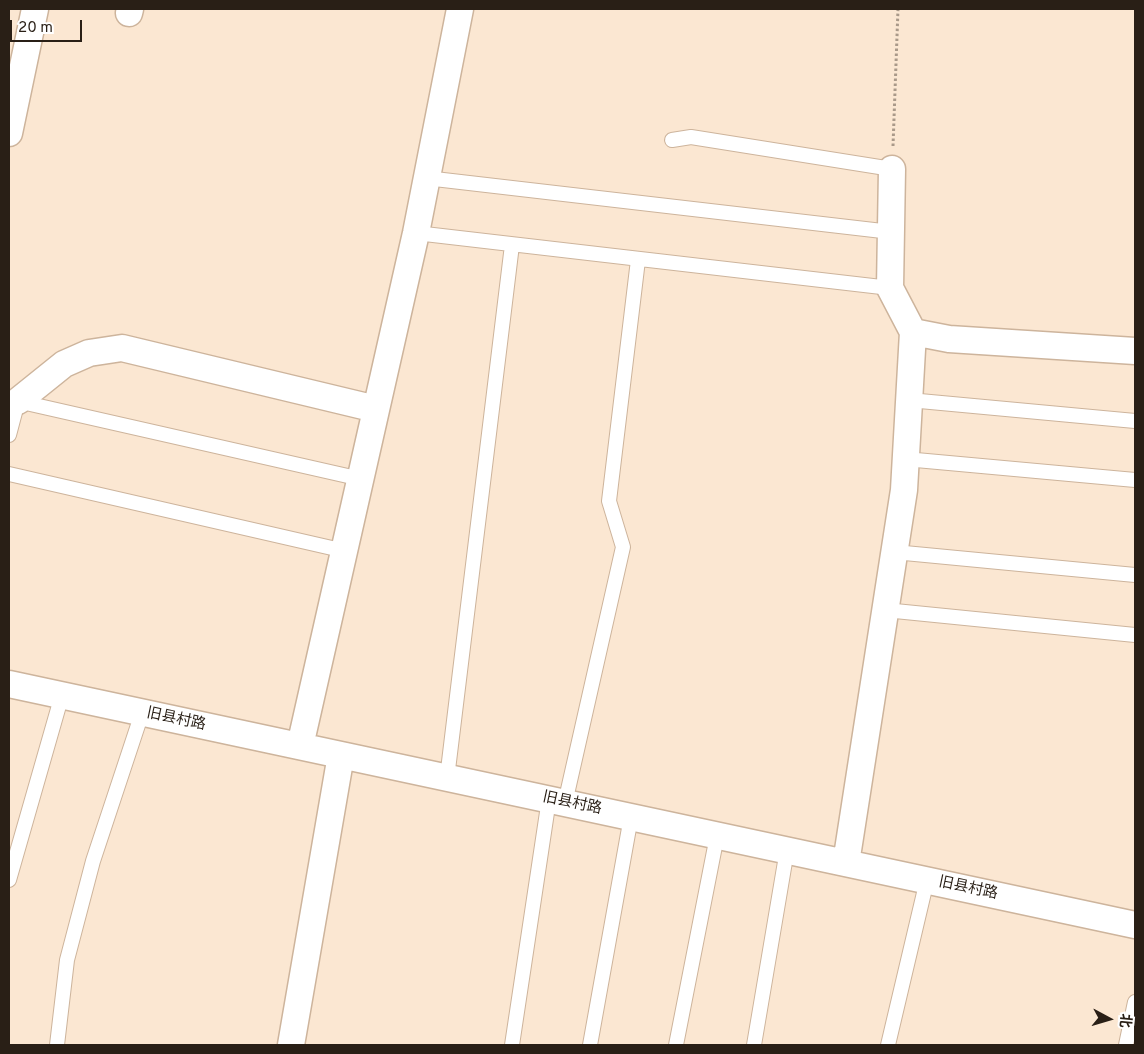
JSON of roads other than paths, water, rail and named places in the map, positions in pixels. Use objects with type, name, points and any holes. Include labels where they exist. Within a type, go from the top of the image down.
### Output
[{"type":"street","points":[[9,132],[35,9]]},
{"type":"street","points":[[300,746],[416,233],[460,9]]},
{"type":"street","points":[[846,863],[904,490],[913,332],[890,288],[892,169]]},
{"type":"street","points":[[913,332],[949,339],[1135,351]]},
{"type":"street","points":[[13,400],[64,364],[89,353],[122,348],[376,409]]},
{"type":"street","name":"旧县村路","points":[[9,684],[1135,925]]},
{"type":"street","points":[[291,1045],[341,755]]},
{"type":"lane","points":[[672,140],[691,136],[892,169]]},
{"type":"lane","points":[[426,178],[891,232]]},
{"type":"lane","points":[[416,233],[890,288]]},
{"type":"lane","points":[[447,778],[512,245]]},
{"type":"lane","points":[[512,1045],[557,801],[623,547],[609,501],[638,260]]},
{"type":"lane","points":[[9,435],[13,400],[361,479]]},
{"type":"lane","points":[[909,400],[1135,421]]},
{"type":"lane","points":[[905,459],[1135,480]]},
{"type":"lane","points":[[9,474],[345,551]]},
{"type":"lane","points":[[894,552],[1135,575]]},
{"type":"lane","points":[[885,610],[1135,635]]},
{"type":"lane","points":[[9,880],[62,695]]},
{"type":"lane","points":[[57,1045],[67,960],[93,861],[142,713]]},
{"type":"lane","points":[[590,1045],[631,817]]},
{"type":"lane","points":[[676,1045],[717,836]]},
{"type":"lane","points":[[754,1045],[787,850]]},
{"type":"lane","points":[[888,1045],[927,880]]},
{"type":"lane","points":[[1126,1045],[1135,1002]]}]
